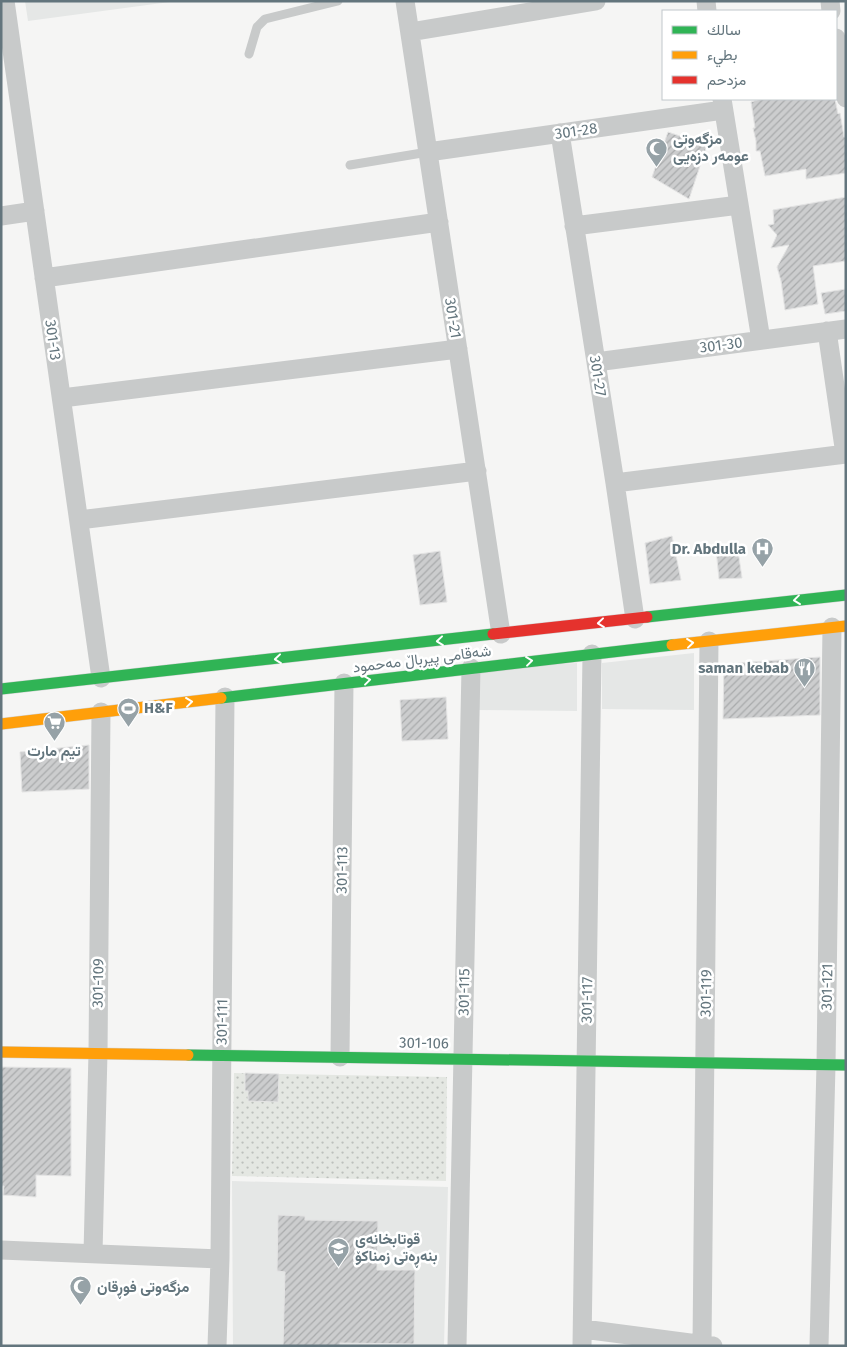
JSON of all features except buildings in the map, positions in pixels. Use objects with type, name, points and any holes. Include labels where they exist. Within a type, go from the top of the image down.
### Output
[{"type":"main road","name":"شەقامی پیرباڵ مەحمود","points":[[1,689],[846,594]]},
{"type":"main road","name":"شەقامی پیرباڵ مەحمود","points":[[1,724],[471,668],[839,627]]},
{"type":"main road","name":"301-106","points":[[1,1052],[846,1065]]},
{"type":"street","name":"301-13","points":[[4,1],[9,93],[35,211],[101,678]]},
{"type":"street","name":"301-21","points":[[405,1],[501,634]]},
{"type":"street","points":[[410,32],[596,1]]},
{"type":"street","points":[[837,44],[846,98]]},
{"type":"street","points":[[722,104],[761,340]]},
{"type":"street","name":"301-28","points":[[428,152],[560,133],[722,104]]},
{"type":"street","name":"301-27","points":[[560,133],[635,619]]},
{"type":"street","points":[[574,226],[739,205]]},
{"type":"street","points":[[1,216],[35,211]]},
{"type":"street","points":[[44,278],[439,222]]},
{"type":"street","points":[[615,482],[846,454],[837,330]]},
{"type":"street","name":"301-30","points":[[596,362],[837,330]]},
{"type":"street","points":[[62,398],[458,349]]},
{"type":"street","points":[[79,520],[476,471]]},
{"type":"street","name":"301-121","points":[[819,1346],[839,627]]},
{"type":"street","name":"301-119","points":[[708,1345],[706,1063],[710,641]]},
{"type":"street","name":"301-117","points":[[582,1337],[592,654]]},
{"type":"street","name":"301-115","points":[[458,1346],[462,1059],[471,668]]},
{"type":"street","name":"301-113","points":[[340,1057],[344,683]]},
{"type":"street","name":"301-111","points":[[217,1346],[220,1259],[225,697]]},
{"type":"street","name":"301-109","points":[[93,1253],[98,1053],[101,712]]},
{"type":"street","points":[[1,1250],[220,1259]]},
{"type":"street","points":[[582,1337],[708,1345]]},
{"type":"lane","points":[[249,54],[257,27],[266,19],[338,1]]},
{"type":"lane","points":[[350,165],[428,152]]},
{"type":"shaded area","points":[[25,1],[177,1],[28,21]]},
{"type":"shaded area","points":[[694,653],[694,710],[602,709],[602,663]]},
{"type":"shaded area","points":[[577,663],[577,711],[476,710],[476,669]]},
{"type":"shaded area","points":[[234,1073],[447,1077],[446,1181],[232,1176]]},
{"type":"shaded area","name":"قوتابخانەی بنەڕەتی زمناکۆ","points":[[232,1181],[448,1187],[444,1346],[233,1346]]},
{"type":"traffic: fast","points":[[647,617],[846,595]]},
{"type":"traffic: fast","points":[[1,689],[493,634]]},
{"type":"traffic: fast","points":[[221,698],[672,645]]},
{"type":"traffic: fast","points":[[188,1055],[846,1065]]},
{"type":"traffic: slow","points":[[672,645],[846,626]]},
{"type":"traffic: slow","points":[[1,724],[221,698]]},
{"type":"traffic: slow","points":[[1,1052],[188,1055]]},
{"type":"traffic: jam","points":[[493,634],[647,617]]},
{"type":"place","name":"مزگەوتی عومەر دزەیی","points":[[657,167]]},
{"type":"place","name":"Dr. Abdulla","points":[[762,568]]},
{"type":"place","name":"saman kebab","points":[[805,687]]},
{"type":"place","name":"H&F","points":[[128,727]]},
{"type":"place","name":"تیم مارت","points":[[54,742]]},
{"type":"place","name":"قوتابخانەی بنەڕەتی زمناکۆ","points":[[339,1267]]},
{"type":"place","name":"مزگەوتی فوڕقان","points":[[81,1306]]}]
